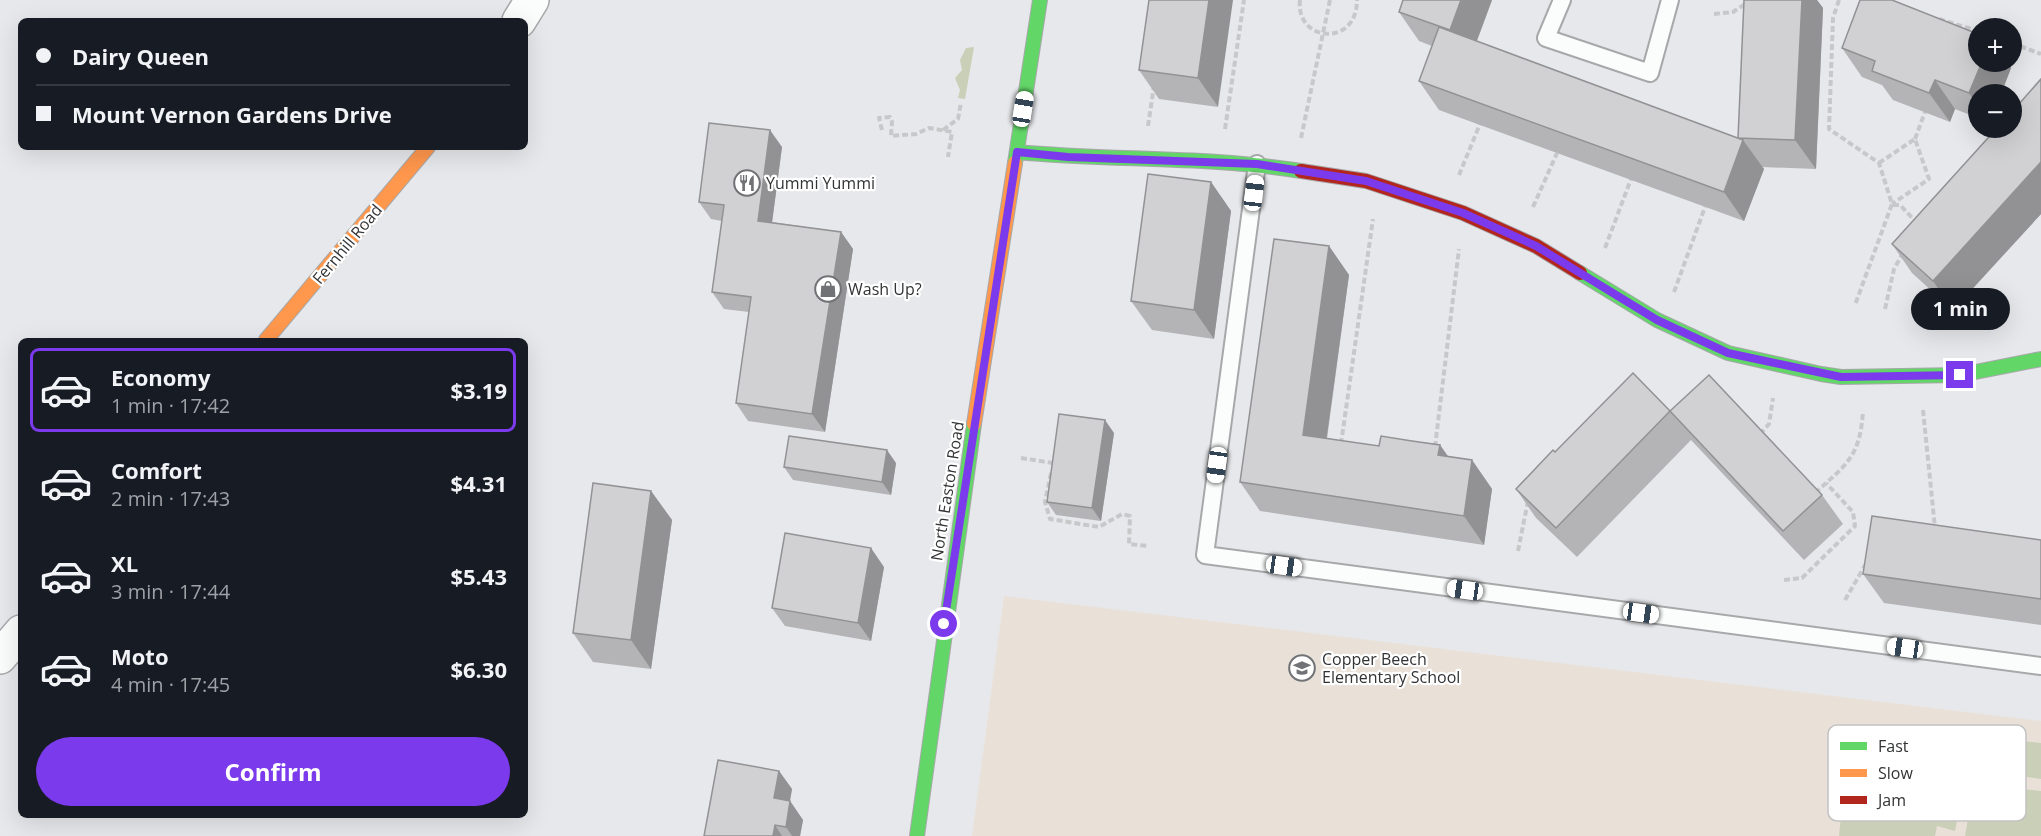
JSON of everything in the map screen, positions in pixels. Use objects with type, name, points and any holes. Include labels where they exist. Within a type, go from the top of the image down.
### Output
[{"type":"street","points":[[521,18],[532,0]]},
{"type":"street","name":"North Easton Road","points":[[917,836],[959,523],[1040,0]]},
{"type":"street","name":"Fernhill Road","points":[[268,338],[425,150]]},
{"type":"street","points":[[1017,152],[1068,157],[1257,164],[1366,181],[1463,213],[1536,246],[1657,320],[1728,353],[1841,377],[1960,375],[2041,359]]},
{"type":"street","points":[[0,657],[18,636]]},
{"type":"lane","points":[[1562,0],[1546,38],[1650,73],[1670,0]]},
{"type":"lane","points":[[1257,164],[1205,555],[2041,666]]},
{"type":"path","points":[[1225,130],[1244,0]]},
{"type":"path","points":[[1300,0],[1302,16],[1306,24],[1322,34],[1341,32],[1349,26],[1355,18],[1358,0]]},
{"type":"path","points":[[1301,139],[1330,0]]},
{"type":"path","points":[[1714,14],[1733,12],[1751,0]]},
{"type":"path","points":[[1839,0],[1833,18],[1829,129],[1879,163],[1892,204]]},
{"type":"path","points":[[1935,17],[1968,28]]},
{"type":"path","points":[[2022,47],[2041,54]]},
{"type":"path","points":[[1148,127],[1155,81]]},
{"type":"path","points":[[942,131],[958,119],[961,103]]},
{"type":"path","points":[[881,110],[879,118],[882,130]]},
{"type":"path","points":[[1855,305],[1892,204],[1929,180],[1916,139],[1925,112]]},
{"type":"path","points":[[879,118],[890,117],[891,136],[916,134],[929,128],[952,132],[948,157]]},
{"type":"path","points":[[1456,181],[1480,124]]},
{"type":"path","points":[[1879,163],[1916,139]]},
{"type":"path","points":[[1531,213],[1557,153]]},
{"type":"path","points":[[1604,252],[1631,179]]},
{"type":"path","points":[[1892,204],[1900,206],[1924,230]]},
{"type":"path","points":[[1673,292],[1705,207]]},
{"type":"path","points":[[1363,216],[1381,221]]},
{"type":"path","points":[[1339,455],[1373,219]]},
{"type":"path","points":[[1449,244],[1465,251]]},
{"type":"path","points":[[1885,309],[1894,269],[1908,247]]},
{"type":"path","points":[[1434,458],[1459,248]]},
{"type":"path","points":[[1759,435],[1769,424],[1774,394]]},
{"type":"path","points":[[1815,494],[1851,461],[1862,434],[1863,407]]},
{"type":"path","points":[[1923,409],[1936,536]]},
{"type":"path","points":[[1021,458],[1053,463],[1045,502],[1050,519],[1099,527],[1122,514],[1130,516],[1129,544],[1148,546]]},
{"type":"path","points":[[1784,580],[1802,578],[1856,526],[1853,512],[1826,483]]},
{"type":"path","points":[[1518,551],[1529,497]]},
{"type":"path","points":[[1845,600],[1871,555]]},
{"type":"shaded area","name":"Copper Beech Elementary School","points":[[1004,596],[2041,721],[2041,836],[972,836]]},
{"type":"green space","points":[[974,47],[965,99],[958,98],[960,90],[955,78],[962,70],[960,60],[966,48]]},
{"type":"green space","points":[[2026,742],[2041,743],[2041,779],[2026,777]]},
{"type":"green space","points":[[2026,789],[2041,791],[2041,836],[1965,836],[1968,821],[2026,821]]},
{"type":"green space","points":[[1840,821],[1957,821],[1955,831],[1937,826],[1935,836],[1839,836]]},
{"type":"building","points":[[1149,0],[1209,0],[1198,78],[1139,70]]},
{"type":"building","points":[[1403,0],[1461,0],[1450,30],[1399,12]]},
{"type":"building","points":[[1744,0],[1802,0],[1795,140],[1738,138]]},
{"type":"building","points":[[1860,0],[1892,0],[1968,30],[1968,72],[1978,72],[1973,84],[1968,84],[1968,93],[1935,80],[1929,93],[1872,71],[1875,61],[1842,48]]},
{"type":"building","points":[[1439,27],[1743,140],[1724,192],[1419,81]]},
{"type":"building","points":[[2041,79],[2041,162],[1933,281],[1892,244],[1988,138],[2022,138],[2022,101]]},
{"type":"building","points":[[709,123],[770,130],[758,221],[841,232],[812,414],[736,403],[751,297],[712,292],[724,205],[699,202]]},
{"type":"building","points":[[1148,174],[1211,182],[1194,310],[1131,301]]},
{"type":"building","points":[[1274,239],[1329,246],[1303,435],[1379,446],[1381,436],[1440,445],[1438,455],[1472,460],[1464,516],[1240,482]]},
{"type":"building","points":[[1633,373],[1670,411],[1556,528],[1516,489]]},
{"type":"building","points":[[1709,375],[1822,495],[1783,531],[1670,411]]},
{"type":"building","points":[[1059,414],[1105,420],[1092,508],[1047,502]]},
{"type":"building","points":[[789,436],[887,450],[882,482],[784,467]]},
{"type":"building","points":[[593,483],[651,491],[631,640],[573,633]]},
{"type":"building","points":[[1872,516],[2041,540],[2041,599],[1863,574]]},
{"type":"building","points":[[785,533],[871,548],[858,623],[772,608]]},
{"type":"building","points":[[718,760],[779,771],[774,798],[790,801],[786,827],[775,825],[773,836],[704,836]]},
{"type":"traffic: fast","points":[[1015,163],[1040,0]]},
{"type":"traffic: fast","points":[[1017,152],[1230,163],[1301,171]]},
{"type":"traffic: fast","points":[[1580,273],[1657,320],[1728,353],[1821,374],[1841,377],[1960,375],[2041,359]]},
{"type":"traffic: fast","points":[[917,836],[974,424]]},
{"type":"traffic: slow","points":[[268,338],[425,150]]},
{"type":"traffic: slow","points":[[974,424],[1015,163]]},
{"type":"traffic: jam","points":[[1301,171],[1366,181],[1463,213],[1536,246],[1580,273]]},
{"type":"place","name":"Yummi Yummi","points":[[747,183]]},
{"type":"place","name":"Wash Up?","points":[[828,289]]},
{"type":"place","name":"Copper Beech Elementary School","points":[[1302,668]]},
{"type":"route","points":[[944,624],[1017,152],[1068,157],[1257,164],[1366,181],[1463,213],[1536,246],[1657,320],[1728,353],[1841,377],[1960,375]]}]
